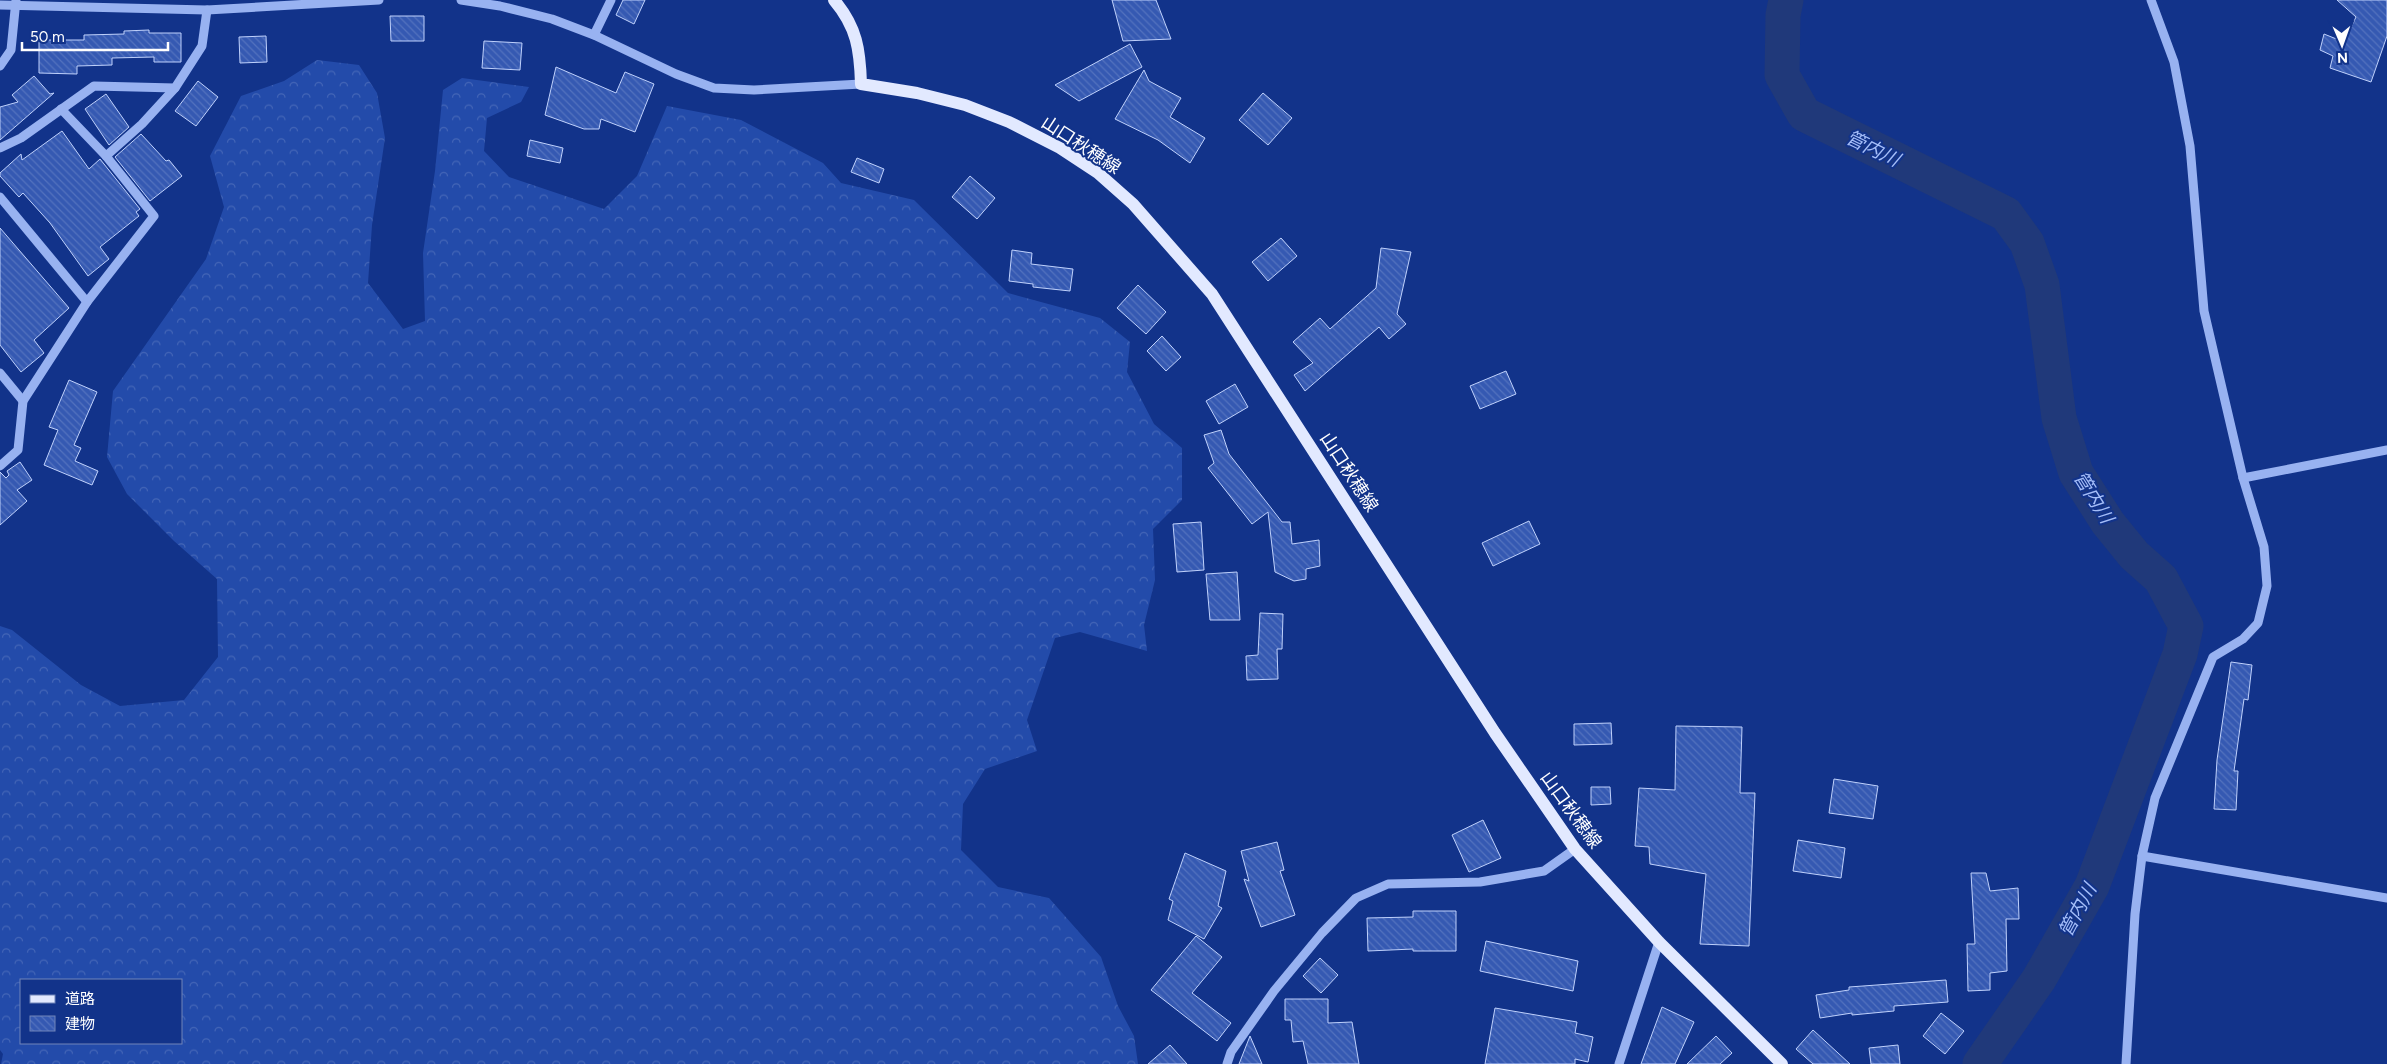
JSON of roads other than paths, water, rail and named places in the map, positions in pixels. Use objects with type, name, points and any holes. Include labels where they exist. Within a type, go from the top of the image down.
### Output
[{"type":"main road","points":[[834,0],[847,15],[857,39],[861,84]]},
{"type":"main road","name":"山口秋穂線","points":[[861,84],[917,93],[966,105],[1009,122],[1060,148],[1090,168],[1133,204],[1212,294],[1495,733],[1575,849],[1659,942],[1782,1064]]},
{"type":"street","points":[[0,5],[16,3],[207,10],[289,3],[379,0]]},
{"type":"street","points":[[461,0],[500,6],[552,19],[594,35],[676,74],[714,88],[754,90],[861,84]]},
{"type":"street","points":[[594,35],[611,0]]},
{"type":"street","points":[[2126,1064],[2135,914],[2142,856],[2155,798],[2213,656],[2243,639],[2258,623],[2267,586],[2264,547],[2243,478],[2204,311],[2190,146],[2174,62],[2151,0]]},
{"type":"street","points":[[0,66],[11,50],[16,3]]},
{"type":"street","points":[[106,156],[142,124],[175,88],[202,46],[207,10]]},
{"type":"street","points":[[0,148],[21,138],[94,86],[175,88]]},
{"type":"street","points":[[0,466],[18,450],[23,400],[87,302],[154,216],[106,156],[61,109]]},
{"type":"street","points":[[0,197],[87,302]]},
{"type":"street","points":[[0,373],[23,400]]},
{"type":"street","points":[[2243,478],[2387,450]]},
{"type":"street","points":[[1227,1064],[1231,1052],[1274,991],[1322,933],[1356,898],[1388,884],[1480,882],[1544,871],[1575,849]]},
{"type":"street","points":[[2142,856],[2387,898]]},
{"type":"street","points":[[1619,1064],[1659,942]]},
{"type":"waterway","name":"管内川","points":[[1786,0],[1783,15],[1782,75],[1804,114],[2006,214],[2027,243],[2042,285],[2059,418],[2076,473],[2108,523],[2134,555],[2161,579],[2186,626],[2180,654],[2092,886],[2039,979],[1980,1064]]}]
